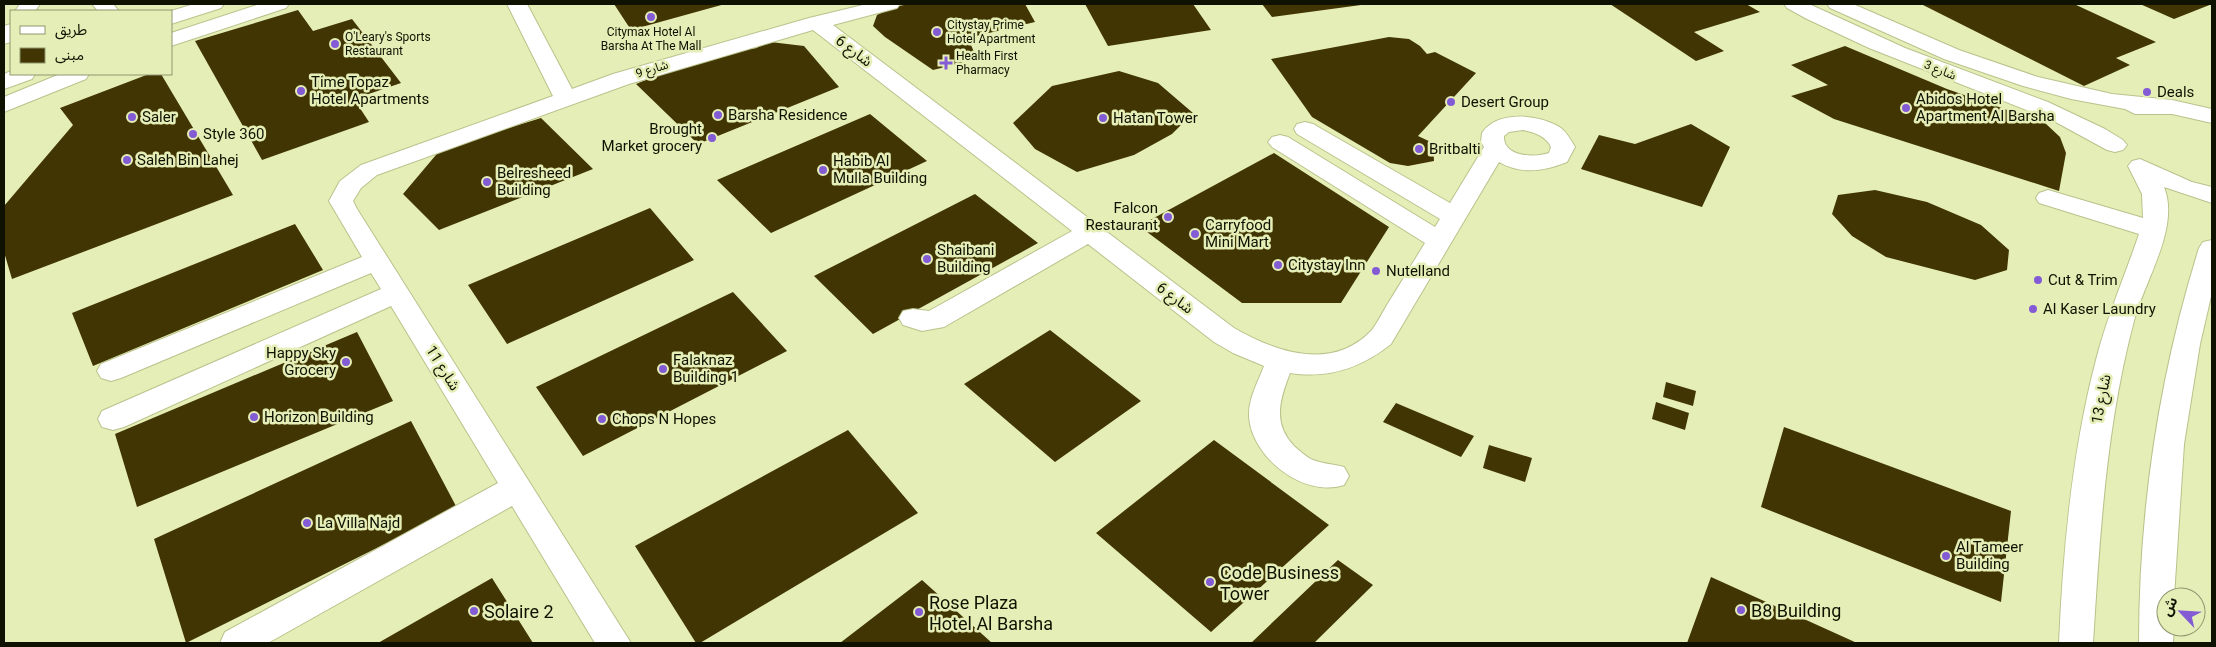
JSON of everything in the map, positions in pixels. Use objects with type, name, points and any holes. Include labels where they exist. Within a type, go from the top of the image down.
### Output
[{"type":"street","points":[[172,18],[214,4]]},
{"type":"street","points":[[172,40],[279,4]]},
{"type":"street","points":[[517,4],[565,98]]},
{"type":"street","name":"شارع 9","points":[[448,140],[565,98],[688,58],[816,22],[890,4]]},
{"type":"street","name":"شارع 3","points":[[1794,4],[1848,31],[1915,60],[2064,116],[2116,145],[2141,167]]},
{"type":"street","name":"شارع 3","points":[[1837,4],[1907,36],[1988,68],[2078,95],[2162,106]]},
{"type":"street","name":"شارع 6","points":[[816,22],[1224,335],[1258,354],[1280,362],[1304,366],[1328,364],[1350,359],[1368,350],[1381,337],[1495,149]]},
{"type":"street","points":[[4,82],[22,75]]},
{"type":"street","points":[[4,105],[73,75]]},
{"type":"street","points":[[2116,145],[2109,132],[2110,121],[2118,113],[2133,107],[2162,106],[2212,97]]},
{"type":"street","points":[[2162,106],[2212,116]]},
{"type":"street","points":[[1305,129],[1454,216]]},
{"type":"street","name":"شارع 11","points":[[448,140],[369,170],[352,182],[344,192],[341,201],[376,261],[614,643]]},
{"type":"street","points":[[1280,142],[1440,241]]},
{"type":"street","points":[[2141,167],[2183,187],[2212,195]]},
{"type":"street","name":"شارع 13","points":[[2076,643],[2084,528],[2095,429],[2112,346],[2157,215],[2157,198],[2150,180],[2141,167]]},
{"type":"street","points":[[2048,198],[2152,229]]},
{"type":"street","points":[[983,311],[1098,238]]},
{"type":"street","points":[[913,318],[922,321],[934,320],[1098,238]]},
{"type":"street","points":[[2156,643],[2161,538],[2168,458],[2191,327],[2212,248]]},
{"type":"street","points":[[110,371],[376,261]]},
{"type":"street","points":[[113,419],[397,293]]},
{"type":"street","points":[[1280,362],[1264,410],[1266,430],[1271,440],[1296,464],[1313,472],[1333,476]]},
{"type":"street","points":[[237,643],[517,488]]},
{"type":"building","name":"Citymax Hotel Al Barsha At The Mall","points":[[614,4],[725,4],[631,30]]},
{"type":"building","name":"Citystay Prime Hotel Apartment","points":[[909,4],[1025,4],[1035,22],[968,38],[977,59],[933,70],[885,37],[873,26],[877,15],[894,7]]},
{"type":"building","points":[[1085,4],[1193,4],[1211,30],[1108,46]]},
{"type":"building","points":[[1262,4],[1361,4],[1361,5],[1272,17]]},
{"type":"building","points":[[1610,4],[1746,4],[1760,12],[1694,32],[1724,51],[1696,61]]},
{"type":"building","points":[[1921,4],[2074,4],[2156,42],[2116,58],[2130,65],[2084,86]]},
{"type":"building","points":[[2140,4],[2212,4],[2174,19]]},
{"type":"building","name":"Time Topaz Hotel Apartments","points":[[298,10],[313,31],[352,19],[401,83],[354,99],[369,122],[262,160],[195,41]]},
{"type":"building","points":[[1389,37],[1409,39],[1420,46],[1427,54],[1435,52],[1476,73],[1418,136],[1433,143],[1434,161],[1408,166],[1390,163],[1312,117],[1271,59]]},
{"type":"building","name":"Barsha Residence","points":[[762,41],[804,46],[839,87],[698,144],[636,84],[653,77],[649,73],[736,51],[757,48]]},
{"type":"building","name":"Abidos Hotel Apartment Al Barsha","points":[[1845,46],[1947,89],[2045,123],[2060,137],[2066,153],[2059,191],[1834,119],[1791,96],[1828,85],[1791,65]]},
{"type":"building","name":"Hatan Tower","points":[[1119,71],[1158,83],[1193,113],[1172,134],[1134,155],[1077,172],[1035,149],[1013,123],[1052,86]]},
{"type":"building","name":"Saleh Bin Lahej","points":[[146,75],[162,75],[233,195],[12,279],[4,252],[4,206],[73,125],[60,108]]},
{"type":"building","name":"Habib Al Mulla Building","points":[[870,114],[927,161],[771,233],[717,180]]},
{"type":"building","name":"Belresheed Building","points":[[541,118],[593,169],[439,230],[403,194],[441,149]]},
{"type":"building","points":[[1691,124],[1730,147],[1702,207],[1581,169],[1599,135],[1635,144]]},
{"type":"building","name":"Citystay Inn","points":[[1274,153],[1389,227],[1341,303],[1242,303],[1139,226]]},
{"type":"building","points":[[1875,190],[1927,202],[1981,225],[2009,250],[2007,270],[1975,280],[1886,257],[1852,236],[1832,214],[1838,195]]},
{"type":"building","name":"Shaibani Building","points":[[975,194],[1038,243],[873,334],[814,276]]},
{"type":"building","points":[[650,208],[694,260],[507,344],[468,285]]},
{"type":"building","points":[[295,224],[323,270],[93,366],[72,313]]},
{"type":"building","name":"Falaknaz Building 1","points":[[733,292],[787,351],[583,456],[536,387]]},
{"type":"building","points":[[1050,330],[1141,401],[1055,462],[964,384]]},
{"type":"building","name":"Horizon Building","points":[[357,332],[393,401],[137,507],[115,434]]},
{"type":"building","points":[[1666,382],[1696,391],[1693,406],[1663,397]]},
{"type":"building","points":[[1656,402],[1689,413],[1685,430],[1652,419]]},
{"type":"building","points":[[1396,403],[1474,436],[1461,457],[1383,422]]},
{"type":"building","name":"La Villa Najd","points":[[411,421],[457,508],[186,643],[154,539]]},
{"type":"building","name":"Al Tameer Building","points":[[1784,427],[2011,511],[2001,602],[1761,507]]},
{"type":"building","points":[[848,430],[918,513],[700,643],[696,643],[635,546]]},
{"type":"building","name":"Code Business Tower","points":[[1214,440],[1329,525],[1211,632],[1096,533]]},
{"type":"building","points":[[1489,445],[1532,458],[1525,482],[1483,468]]},
{"type":"building","points":[[1338,560],[1373,585],[1314,643],[1251,643]]},
{"type":"building","name":"B8 Building","points":[[1711,577],[1857,643],[1687,643]]},
{"type":"building","name":"Solaire 2","points":[[492,578],[533,643],[378,643]]},
{"type":"building","name":"Rose Plaza Hotel Al Barsha","points":[[922,580],[992,643],[840,643]]},
{"type":"place","name":"Citymax Hotel Al Barsha At The Mall","points":[[651,17]]},
{"type":"place","name":"Citystay Prime Hotel Apartment","points":[[937,32]]},
{"type":"place","name":"O'Leary's Sports Restaurant","points":[[335,44]]},
{"type":"place","name":"Health First Pharmacy","points":[[946,63]]},
{"type":"place","name":"Time Topaz Hotel Apartments","points":[[301,91]]},
{"type":"place","name":"Deals","points":[[2147,92]]},
{"type":"place","name":"Desert Group","points":[[1451,102]]},
{"type":"place","name":"Abidos Hotel Apartment Al Barsha","points":[[1906,108]]},
{"type":"place","name":"Barsha Residence","points":[[718,115]]},
{"type":"place","name":"Saler","points":[[132,117]]},
{"type":"place","name":"Hatan Tower","points":[[1103,118]]},
{"type":"place","name":"Style 360","points":[[193,134]]},
{"type":"place","name":"Brought Market grocery","points":[[712,138]]},
{"type":"place","name":"Britbalti","points":[[1419,149]]},
{"type":"place","name":"Saleh Bin Lahej","points":[[127,160]]},
{"type":"place","name":"Habib Al Mulla Building","points":[[823,170]]},
{"type":"place","name":"Belresheed Building","points":[[487,182]]},
{"type":"place","name":"Falcon Restaurant","points":[[1168,217]]},
{"type":"place","name":"Carryfood Mini Mart","points":[[1195,234]]},
{"type":"place","name":"Shaibani Building","points":[[927,259]]},
{"type":"place","name":"Citystay Inn","points":[[1278,265]]},
{"type":"place","name":"Nutelland","points":[[1376,271]]},
{"type":"place","name":"Cut & Trim","points":[[2038,280]]},
{"type":"place","name":"Al Kaser Laundry","points":[[2033,309]]},
{"type":"place","name":"Happy Sky Grocery","points":[[346,362]]},
{"type":"place","name":"Falaknaz Building 1","points":[[663,369]]},
{"type":"place","name":"Horizon Building","points":[[254,417]]},
{"type":"place","name":"Chops N Hopes","points":[[602,419]]},
{"type":"place","name":"La Villa Najd","points":[[307,523]]},
{"type":"place","name":"Al Tameer Building","points":[[1946,556]]},
{"type":"place","name":"Code Business Tower","points":[[1210,582]]},
{"type":"place","name":"B8 Building","points":[[1741,610]]},
{"type":"place","name":"Solaire 2","points":[[474,611]]},
{"type":"place","name":"Rose Plaza Hotel Al Barsha","points":[[919,612]]}]
